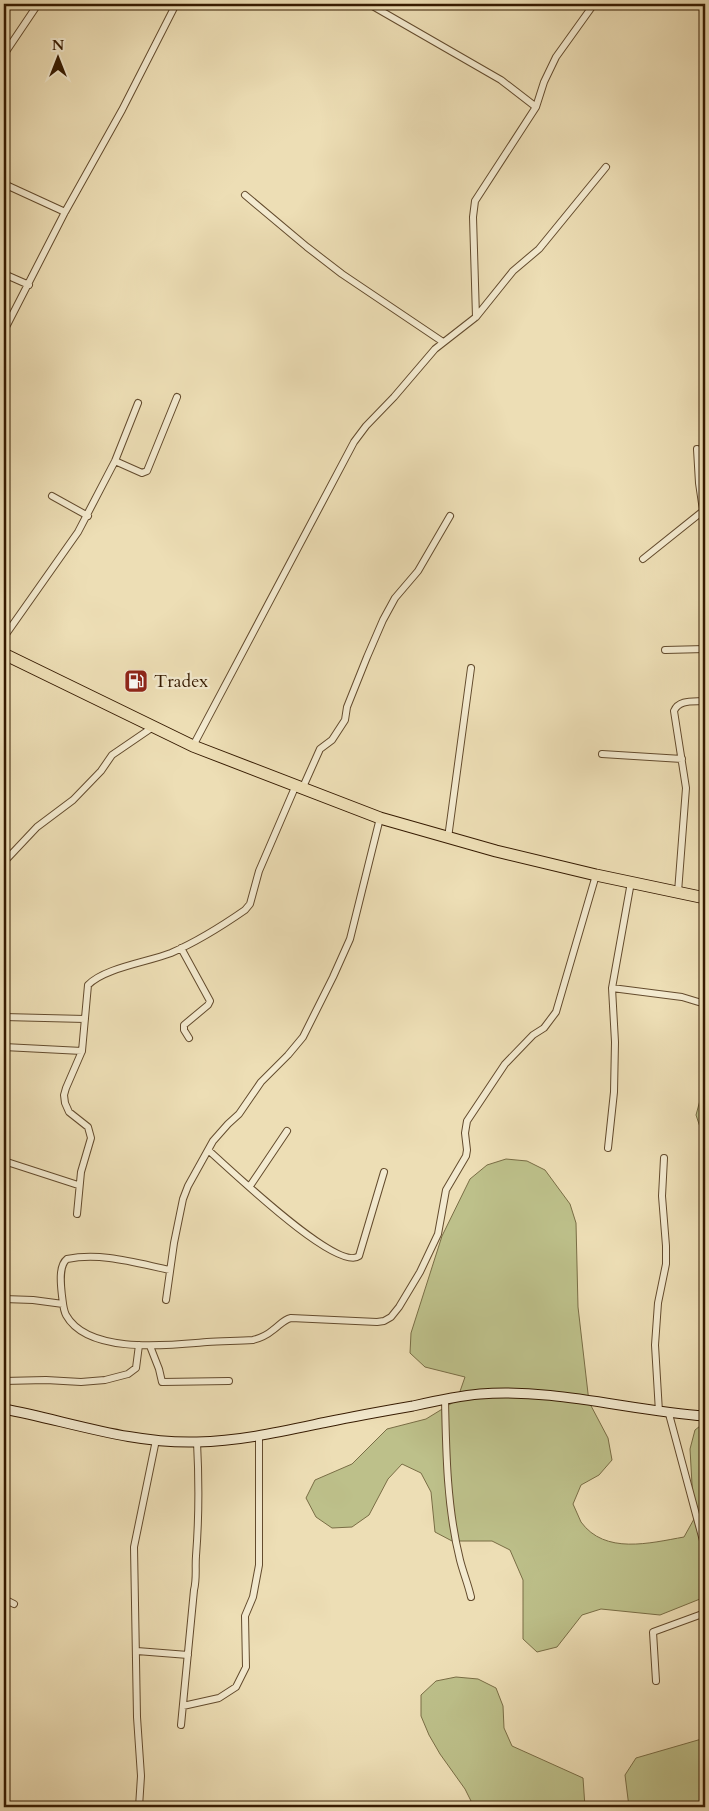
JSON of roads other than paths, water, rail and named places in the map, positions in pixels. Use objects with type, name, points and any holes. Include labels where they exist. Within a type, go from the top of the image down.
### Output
[{"type":"highway","points":[[4,654],[193,746],[380,818],[448,838],[596,875],[705,898]]},
{"type":"main road","points":[[4,1409],[107,1433],[156,1440],[197,1442],[259,1437],[445,1399],[481,1394],[525,1394],[574,1399],[669,1414],[705,1416]]},
{"type":"street","points":[[5,56],[38,4]]},
{"type":"street","points":[[4,331],[65,212],[122,110],[176,4]]},
{"type":"street","points":[[369,4],[501,80],[536,107]]},
{"type":"street","points":[[476,317],[473,217],[475,201],[536,107],[544,82],[556,57],[594,4]]},
{"type":"street","points":[[4,43],[6,47],[5,56]]},
{"type":"street","points":[[193,746],[354,442],[435,349],[476,317],[513,271],[539,249],[606,167]]},
{"type":"street","points":[[4,184],[65,212]]},
{"type":"street","points":[[245,195],[342,274],[443,342]]},
{"type":"street","points":[[4,274],[29,285]]},
{"type":"street","points":[[115,461],[142,473],[147,471],[177,397]]},
{"type":"street","points":[[4,637],[88,516],[100,488],[115,461],[138,403]]},
{"type":"street","points":[[697,449],[698,476],[705,524]]},
{"type":"street","points":[[52,496],[88,516]]},
{"type":"street","points":[[643,559],[704,511]]},
{"type":"street","points":[[77,1214],[80,1172],[91,1138],[90,1132],[84,1123],[70,1112],[64,1103],[64,1095],[82,1052],[88,985],[93,980],[106,974],[169,954],[181,948],[236,916],[250,904],[259,872],[299,786],[320,749],[332,740],[345,720],[347,707],[383,620],[395,598],[418,571],[450,516]]},
{"type":"street","points":[[665,650],[705,649]]},
{"type":"street","points":[[448,838],[471,668]]},
{"type":"street","points":[[678,892],[686,788],[674,711],[680,703],[705,701]]},
{"type":"street","points":[[4,862],[37,827],[73,800],[101,771],[112,755],[152,727]]},
{"type":"street","points":[[602,754],[682,759]]},
{"type":"street","points":[[166,1300],[170,1270],[188,1186],[213,1141],[246,1106],[262,1082],[302,1037],[350,939],[380,818]]},
{"type":"street","points":[[170,1270],[108,1258],[66,1259],[62,1265],[61,1286],[63,1304],[68,1317],[89,1336],[121,1343],[150,1346],[254,1340],[272,1331],[284,1320],[291,1318],[377,1322],[391,1317],[420,1272],[438,1234],[446,1190],[466,1156],[465,1133],[467,1120],[505,1064],[533,1034],[544,1028],[556,1012],[596,875]]},
{"type":"street","points":[[608,1148],[614,1092],[615,1042],[612,988],[631,882]]},
{"type":"street","points":[[181,948],[210,1001],[208,1006],[184,1025],[184,1030],[189,1038]]},
{"type":"street","points":[[612,988],[682,997],[705,1004]]},
{"type":"street","points":[[4,1017],[85,1019]]},
{"type":"street","points":[[4,1047],[82,1052]]},
{"type":"street","points":[[250,1186],[287,1131]]},
{"type":"street","points":[[208,1150],[304,1233],[334,1253],[349,1258],[359,1256],[384,1172]]},
{"type":"street","points":[[659,1412],[655,1345],[658,1303],[666,1264],[662,1196],[664,1158]]},
{"type":"street","points":[[4,1161],[78,1185]]},
{"type":"street","points":[[4,1299],[63,1304]]},
{"type":"street","points":[[4,1381],[46,1380],[80,1382],[106,1380],[128,1374],[136,1368],[139,1345]]},
{"type":"street","points":[[150,1346],[162,1382],[229,1381]]},
{"type":"street","points":[[445,1399],[446,1464],[453,1524],[460,1559],[471,1597]]},
{"type":"street","points":[[669,1414],[705,1548]]},
{"type":"street","points":[[183,1706],[219,1698],[236,1687],[246,1667],[245,1616],[253,1597],[259,1565],[259,1437]]},
{"type":"street","points":[[139,1807],[141,1776],[137,1717],[134,1547],[156,1440]]},
{"type":"street","points":[[181,1725],[194,1590],[197,1578],[199,1498],[197,1442]]},
{"type":"street","points":[[4,1599],[14,1604]]},
{"type":"street","points":[[656,1681],[653,1632],[705,1613]]},
{"type":"street","points":[[137,1651],[188,1655]]},
{"type":"place","name":"Tradex","points":[[136,681]]}]
